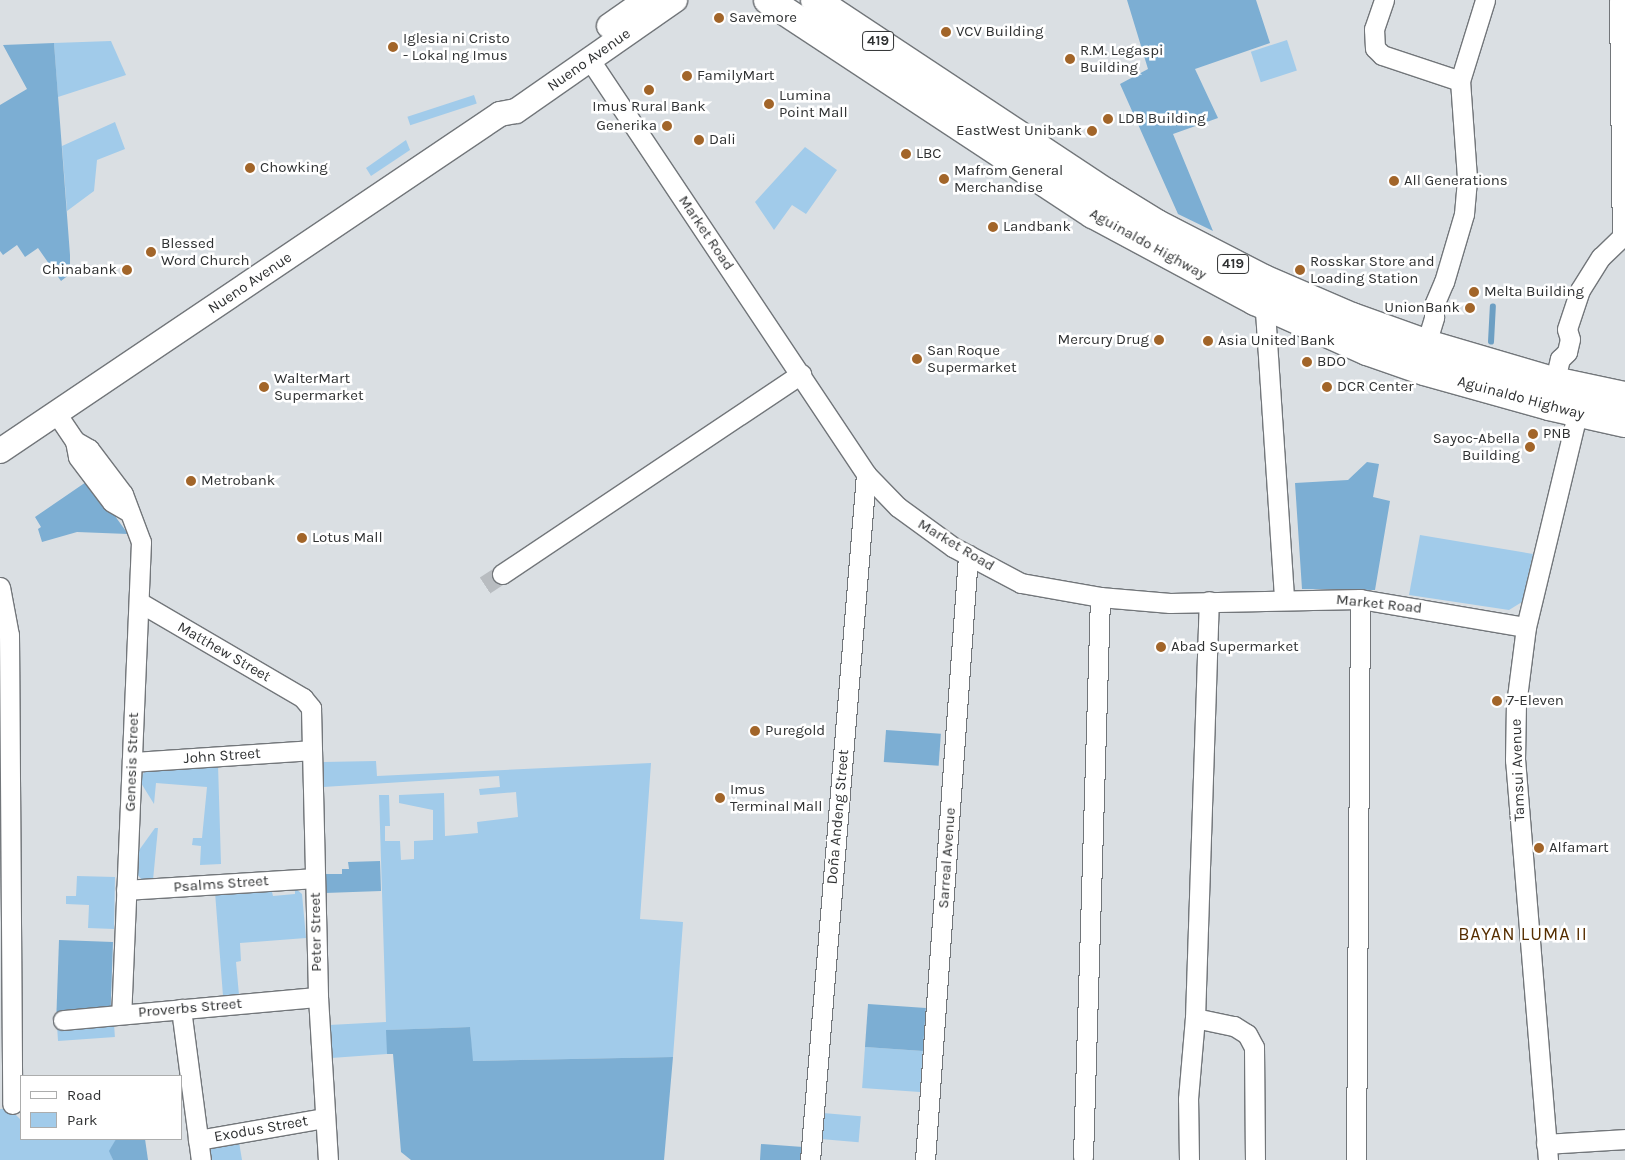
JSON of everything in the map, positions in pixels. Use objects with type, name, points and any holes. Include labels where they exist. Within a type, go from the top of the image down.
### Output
[{"type":"highway","name":"Aguinaldo Highway","points":[[768,0],[1093,214],[1200,274],[1352,318],[1426,344],[1555,382],[1578,413],[1625,423]]},
{"type":"highway","name":"Aguinaldo Highway","points":[[815,0],[1105,192],[1264,292],[1366,351],[1416,369],[1555,382],[1625,396]]},
{"type":"main road","name":"Nueno Avenue","points":[[500,114],[508,98],[646,0]]},
{"type":"main road","name":"Nueno Avenue","points":[[0,451],[500,114],[516,111],[675,0]]},
{"type":"street","points":[[1384,0],[1374,29],[1375,48],[1382,55],[1460,81]]},
{"type":"street","points":[[1426,344],[1434,317],[1445,294],[1444,282],[1466,196],[1460,81],[1485,0]]},
{"type":"street","points":[[1555,382],[1567,352],[1570,339],[1567,330],[1573,308],[1589,273],[1624,235],[1619,0]]},
{"type":"street","name":"Market Road","points":[[590,60],[866,474],[913,519],[968,555],[1021,583],[1100,597],[1170,603],[1284,599],[1360,599],[1526,627]]},
{"type":"street","points":[[1264,292],[1284,599]]},
{"type":"street","points":[[502,574],[800,374]]},
{"type":"street","name":"Tamsui Avenue","points":[[1547,1152],[1515,760],[1518,667],[1584,387]]},
{"type":"street","name":"Genesis Street","points":[[56,413],[75,441],[78,457],[89,472],[112,502],[129,512],[141,542],[121,1014]]},
{"type":"street","name":"Doña Andeng Street","points":[[810,1160],[866,474]]},
{"type":"street","name":"Sarreal Avenue","points":[[925,1160],[968,555]]},
{"type":"street","points":[[0,587],[9,635],[12,1104]]},
{"type":"street","points":[[1083,1157],[1100,597]]},
{"type":"street","points":[[1356,1160],[1360,599]]},
{"type":"street","points":[[1189,1160],[1188,1099],[1194,1018],[1209,601]]},
{"type":"street","name":"Matthew Street","points":[[139,602],[309,704]]},
{"type":"street","name":"Peter Street","points":[[309,704],[312,750],[318,997],[328,1160]]},
{"type":"street","name":"John Street","points":[[132,762],[312,750]]},
{"type":"street","name":"Psalms Street","points":[[126,890],[315,878]]},
{"type":"street","name":"Proverbs Street","points":[[63,1020],[318,997]]},
{"type":"street","points":[[181,1009],[202,1160]]},
{"type":"street","points":[[1194,1018],[1234,1026],[1246,1034],[1254,1047],[1255,1160]]},
{"type":"street","name":"Exodus Street","points":[[198,1140],[324,1118]]},
{"type":"street","points":[[1547,1152],[1625,1139]]},
{"type":"green space","points":[[1287,40],[1297,70],[1261,82],[1251,52]]},
{"type":"green space","points":[[111,41],[126,75],[58,97],[54,43]]},
{"type":"green space","points":[[474,95],[477,104],[410,125],[407,117]]},
{"type":"green space","points":[[115,122],[125,149],[97,160],[94,191],[67,211],[62,146]]},
{"type":"green space","points":[[406,140],[410,150],[371,176],[366,168]]},
{"type":"green space","points":[[805,147],[837,170],[806,214],[792,205],[774,230],[755,202]]},
{"type":"green space","points":[[1420,535],[1533,554],[1522,602],[1509,610],[1409,595]]},
{"type":"green space","points":[[376,761],[377,776],[651,763],[640,919],[683,922],[673,1057],[472,1061],[470,1027],[387,1030],[387,1054],[331,1058],[329,1025],[386,1022],[379,795],[389,795],[390,826],[385,826],[385,841],[400,841],[401,860],[414,859],[414,841],[433,840],[433,810],[399,803],[399,795],[444,793],[445,836],[478,833],[477,822],[518,817],[516,792],[480,795],[479,789],[500,787],[499,776],[323,787],[323,762]]},
{"type":"green space","points":[[218,764],[221,864],[200,865],[201,846],[192,845],[193,838],[202,838],[207,787],[156,783],[154,804],[141,783],[141,777],[145,771]]},
{"type":"green space","points":[[155,828],[158,828],[153,880],[142,880],[136,873],[137,853]]},
{"type":"green space","points":[[77,876],[115,877],[114,929],[88,928],[89,905],[66,904],[66,896],[76,896]]},
{"type":"green space","points":[[271,888],[273,896],[295,894],[295,888],[302,894],[306,938],[240,943],[241,961],[236,962],[239,995],[223,996],[215,892]]},
{"type":"green space","points":[[114,1024],[115,1037],[58,1041],[57,1028]]},
{"type":"green space","points":[[865,1047],[923,1051],[920,1092],[862,1088]]},
{"type":"green space","points":[[9,1108],[20,1119],[20,1140],[116,1140],[110,1151],[113,1160],[0,1160],[0,1109]]},
{"type":"green space","points":[[823,1113],[861,1116],[859,1142],[821,1139]]},
{"type":"green space","points":[[239,1142],[242,1160],[210,1160],[209,1152],[213,1147]]},
{"type":"shaded area","points":[[1127,0],[1256,0],[1270,43],[1195,69],[1218,118],[1173,134],[1213,231],[1178,214],[1120,84],[1148,69]]},
{"type":"shaded area","points":[[54,43],[70,255],[70,274],[61,281],[38,248],[25,257],[17,245],[3,255],[0,251],[0,105],[27,89],[3,45]]},
{"type":"shaded area","points":[[1367,462],[1379,464],[1373,497],[1390,501],[1375,590],[1302,589],[1295,483],[1348,480]]},
{"type":"shaded area","points":[[89,480],[128,534],[77,532],[42,542],[38,529],[41,527],[35,517]]},
{"type":"shaded area","points":[[886,730],[941,734],[939,766],[884,762]]},
{"type":"shaded area","points":[[380,861],[381,891],[325,893],[325,874],[342,874],[342,869],[349,869],[348,862]]},
{"type":"shaded area","points":[[59,940],[113,942],[110,1014],[56,1012]]},
{"type":"shaded area","points":[[868,1004],[926,1008],[923,1051],[865,1047]]},
{"type":"shaded area","points":[[470,1027],[473,1061],[673,1057],[664,1160],[411,1160],[401,1152],[393,1054],[387,1054],[386,1030]]},
{"type":"shaded area","points":[[115,1140],[145,1140],[148,1160],[113,1160],[109,1151]]},
{"type":"shaded area","points":[[761,1144],[803,1147],[802,1160],[760,1160]]},
{"type":"waterway","points":[[1491,342],[1493,307]]},
{"type":"tunnel","points":[[485,585],[502,574]]},
{"type":"place","name":"Savemore","points":[[719,18]]},
{"type":"place","name":"VCV Building","points":[[946,32]]},
{"type":"place","name":"Iglesia ni Cristo - Lokal ng Imus","points":[[393,47]]},
{"type":"place","name":"R.M. Legaspi Building","points":[[1070,59]]},
{"type":"place","name":"FamilyMart","points":[[687,76]]},
{"type":"place","name":"Imus Rural Bank","points":[[649,90]]},
{"type":"place","name":"Lumina Point Mall","points":[[769,104]]},
{"type":"place","name":"LDB Building","points":[[1108,119]]},
{"type":"place","name":"Generika","points":[[667,126]]},
{"type":"place","name":"EastWest Unibank","points":[[1092,131]]},
{"type":"place","name":"Dali","points":[[699,140]]},
{"type":"place","name":"LBC","points":[[906,154]]},
{"type":"place","name":"Chowking","points":[[250,168]]},
{"type":"place","name":"Mafrom General Merchandise","points":[[944,179]]},
{"type":"place","name":"All Generations","points":[[1394,181]]},
{"type":"place","name":"Landbank","points":[[993,227]]},
{"type":"place","name":"Blessed Word Church","points":[[151,252]]},
{"type":"place","name":"Chinabank","points":[[127,270]]},
{"type":"place","name":"Rosskar Store and Loading Station","points":[[1300,270]]},
{"type":"place","name":"Melta Building","points":[[1474,292]]},
{"type":"place","name":"UnionBank","points":[[1470,308]]},
{"type":"place","name":"Mercury Drug","points":[[1159,340]]},
{"type":"place","name":"Asia United Bank","points":[[1208,341]]},
{"type":"place","name":"San Roque Supermarket","points":[[917,359]]},
{"type":"place","name":"BDO","points":[[1307,362]]},
{"type":"place","name":"WalterMart Supermarket","points":[[264,387]]},
{"type":"place","name":"DCR Center","points":[[1327,387]]},
{"type":"place","name":"PNB","points":[[1533,434]]},
{"type":"place","name":"Sayoc-Abella Building","points":[[1530,447]]},
{"type":"place","name":"Metrobank","points":[[191,481]]},
{"type":"place","name":"Lotus Mall","points":[[302,538]]},
{"type":"place","name":"Abad Supermarket","points":[[1161,647]]},
{"type":"place","name":"7-Eleven","points":[[1497,701]]},
{"type":"place","name":"Puregold","points":[[755,731]]},
{"type":"place","name":"Imus Terminal Mall","points":[[720,798]]},
{"type":"place","name":"Alfamart","points":[[1539,848]]},
{"type":"district","name":"BAYAN LUMA II","points":[[1523,934]]}]
